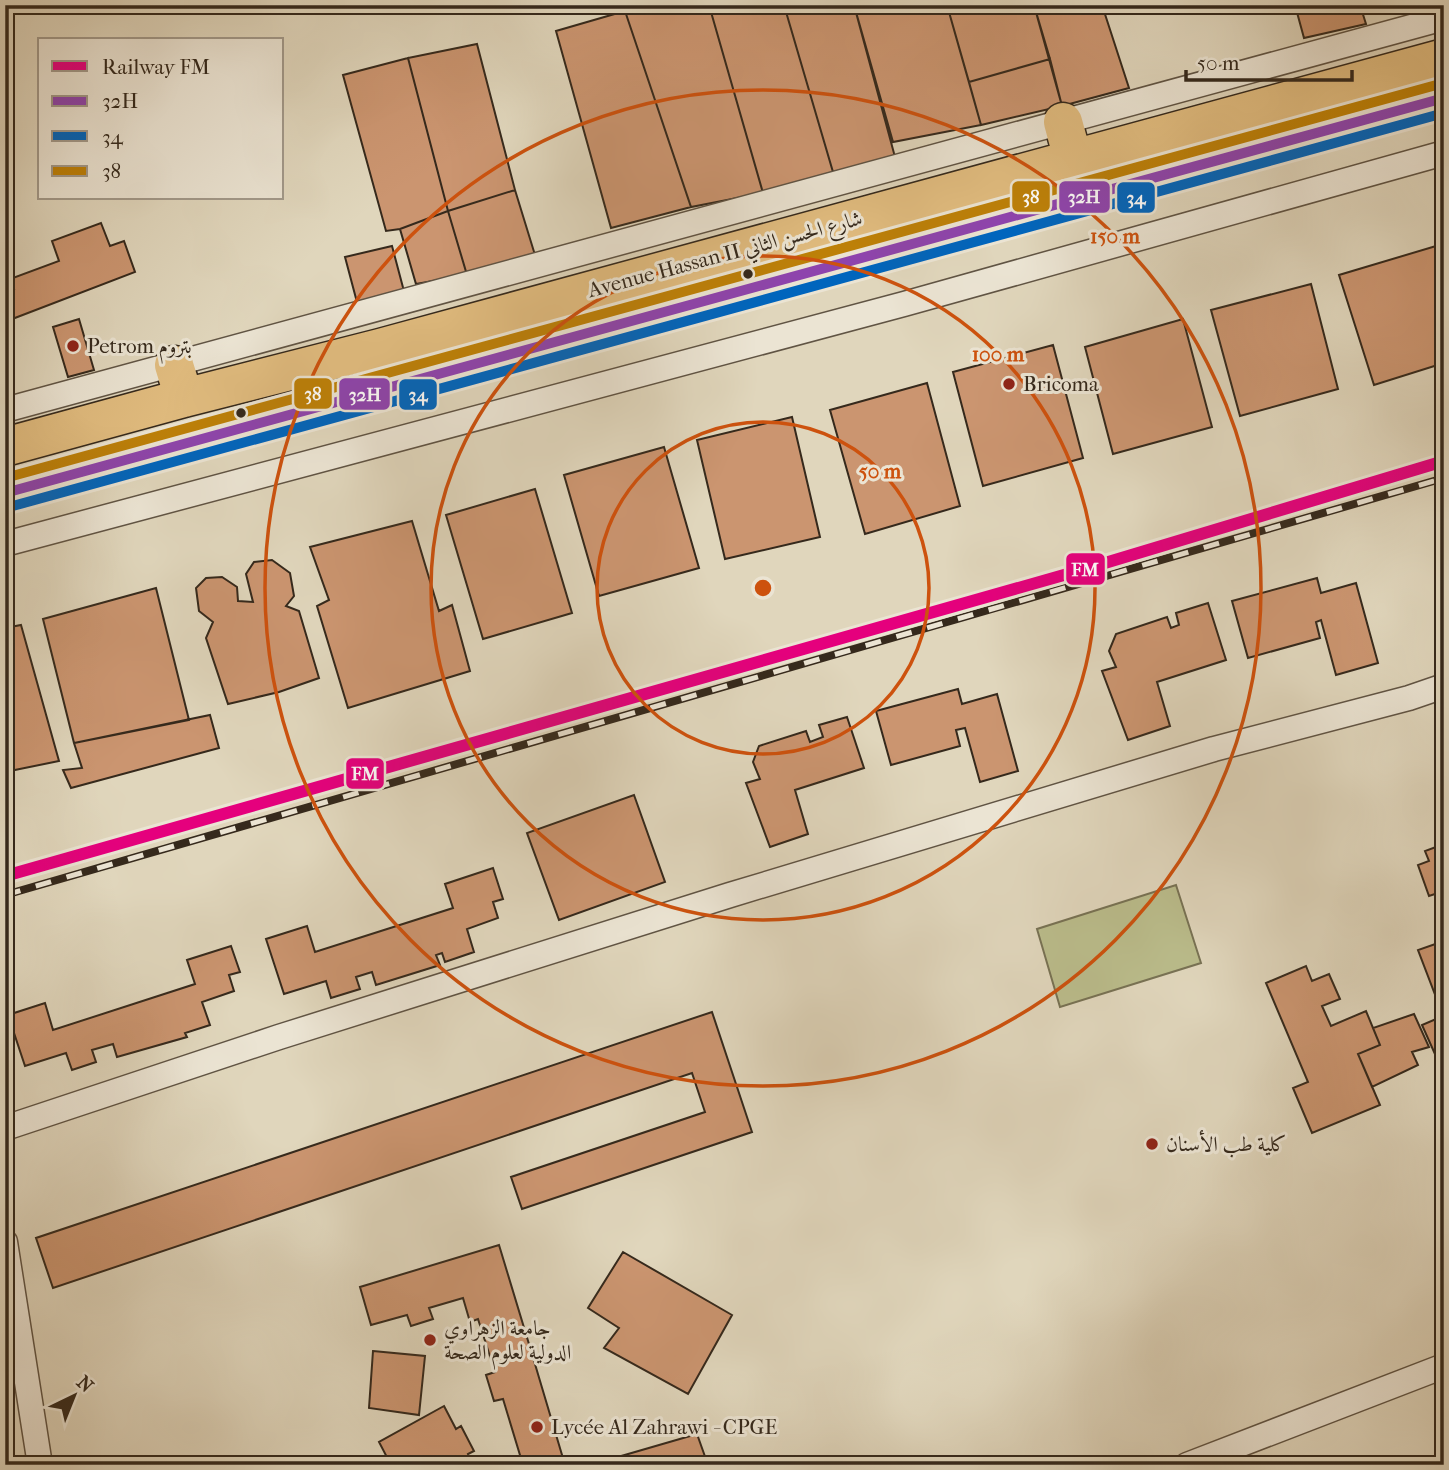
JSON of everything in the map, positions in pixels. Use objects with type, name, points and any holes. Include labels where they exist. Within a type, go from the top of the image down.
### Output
[{"type":"main road","name":"Avenue Hassan II شارع الحسن الثاني","points":[[5,447],[179,381],[380,348],[1444,58]]},
{"type":"main road","name":"Avenue Hassan II شارع الحسن الثاني","points":[[5,493],[1444,98]]},
{"type":"main road","points":[[1063,122],[1073,159]]},
{"type":"street","points":[[5,410],[179,381],[1063,122],[1444,19]]},
{"type":"street","points":[[5,544],[878,311],[1444,153]]},
{"type":"street","points":[[5,1128],[279,1037],[730,895],[1214,749],[1409,698],[1444,685]]},
{"type":"street","points":[[1409,698],[1444,700]]},
{"type":"street","points":[[5,1242],[40,1465]]},
{"type":"street","points":[[1187,1465],[1444,1366]]},
{"type":"green space","points":[[1176,885],[1201,963],[1060,1007],[1037,929]]},
{"type":"building","points":[[646,5],[709,5],[763,193],[691,207],[625,11]]},
{"type":"building","points":[[709,5],[784,5],[833,172],[763,193]]},
{"type":"building","points":[[784,5],[854,5],[895,157],[833,172]]},
{"type":"building","points":[[854,5],[947,5],[981,125],[893,142]]},
{"type":"building","points":[[947,5],[1034,5],[1050,59],[969,82]]},
{"type":"building","points":[[1034,5],[1102,5],[1129,88],[1062,106]]},
{"type":"building","points":[[1295,5],[1360,5],[1366,24],[1304,38]]},
{"type":"building","points":[[625,11],[691,207],[611,228],[556,31]]},
{"type":"building","points":[[477,44],[515,190],[448,211],[408,58]]},
{"type":"building","points":[[408,58],[448,211],[400,229],[386,231],[343,75]]},
{"type":"building","points":[[1050,59],[1062,106],[981,125],[969,82]]},
{"type":"building","points":[[515,190],[535,255],[467,275],[448,211]]},
{"type":"building","points":[[448,211],[467,275],[416,284],[400,229]]},
{"type":"building","points":[[101,223],[110,246],[124,241],[135,272],[7,321],[5,292],[14,289],[10,279],[59,261],[52,241]]},
{"type":"building","points":[[392,246],[405,295],[358,306],[345,257]]},
{"type":"building","points":[[1436,246],[1444,270],[1444,363],[1374,385],[1339,275]]},
{"type":"building","points":[[1311,284],[1338,389],[1240,416],[1211,310]]},
{"type":"building","name":"Petrom بتروم","points":[[79,319],[94,370],[68,377],[53,327]]},
{"type":"building","points":[[1183,319],[1212,427],[1113,454],[1085,347]]},
{"type":"building","points":[[1053,345],[1083,458],[983,486],[953,372]]},
{"type":"building","points":[[927,383],[960,506],[865,534],[830,410]]},
{"type":"building","points":[[792,417],[820,537],[725,559],[697,440]]},
{"type":"building","points":[[664,447],[699,568],[599,596],[564,475]]},
{"type":"building","points":[[535,489],[572,613],[483,639],[446,515]]},
{"type":"building","points":[[412,521],[439,611],[452,605],[470,671],[348,708],[317,606],[329,600],[310,547]]},
{"type":"building","points":[[272,560],[290,573],[294,596],[286,606],[299,611],[319,678],[279,692],[228,704],[206,638],[213,622],[199,611],[196,588],[206,578],[222,577],[237,587],[238,601],[253,602],[246,574],[254,562]]},
{"type":"building","points":[[1317,578],[1321,593],[1356,583],[1378,663],[1336,675],[1321,620],[1316,622],[1320,638],[1248,658],[1232,601]]},
{"type":"building","points":[[156,588],[189,720],[74,743],[43,619]]},
{"type":"building","points":[[1208,603],[1226,660],[1157,682],[1170,726],[1128,740],[1102,671],[1116,667],[1109,651],[1116,634],[1167,617],[1171,628],[1179,625],[1176,613]]},
{"type":"building","points":[[21,625],[59,761],[5,772],[5,628]]},
{"type":"building","points":[[958,689],[962,704],[997,694],[1018,771],[980,782],[965,728],[956,730],[960,746],[891,765],[876,711]]},
{"type":"building","points":[[210,715],[219,748],[71,788],[63,770],[82,768],[74,743]]},
{"type":"building","points":[[847,717],[864,768],[795,790],[808,834],[770,847],[746,783],[760,779],[753,762],[759,746],[806,731],[810,742],[823,737],[819,725]]},
{"type":"building","points":[[634,795],[665,882],[559,920],[527,833]]},
{"type":"building","points":[[1444,844],[1444,891],[1429,896],[1418,865],[1429,861],[1425,851]]},
{"type":"building","points":[[493,868],[503,899],[493,902],[498,918],[467,929],[474,952],[445,962],[442,953],[436,955],[440,965],[376,985],[372,972],[356,977],[360,989],[331,998],[326,981],[284,994],[266,939],[307,926],[315,952],[453,908],[445,884]]},
{"type":"building","points":[[1444,941],[1444,1018],[1418,950]]},
{"type":"building","points":[[231,946],[240,972],[229,975],[234,991],[202,1002],[210,1025],[185,1033],[187,1037],[117,1057],[113,1044],[92,1050],[96,1062],[72,1070],[66,1053],[25,1066],[8,1015],[45,1003],[53,1030],[195,984],[187,960]]},
{"type":"building","points":[[1306,966],[1312,981],[1329,974],[1340,999],[1322,1006],[1331,1026],[1366,1011],[1380,1045],[1358,1054],[1380,1105],[1312,1133],[1293,1088],[1308,1082],[1266,983]]},
{"type":"building","points":[[712,1012],[752,1132],[522,1209],[511,1177],[705,1112],[692,1073],[53,1288],[36,1238]]},
{"type":"building","points":[[1414,1014],[1429,1047],[1412,1052],[1418,1065],[1372,1087],[1358,1054],[1380,1045],[1373,1028]]},
{"type":"building","points":[[1443,1016],[1444,1018],[1443,1072],[1422,1025]]},
{"type":"building","points":[[499,1245],[565,1465],[523,1465],[503,1399],[494,1401],[486,1375],[495,1372],[478,1319],[470,1322],[463,1298],[429,1308],[433,1319],[411,1326],[407,1315],[371,1325],[360,1287]]},
{"type":"building","points":[[623,1252],[732,1315],[688,1394],[604,1348],[619,1328],[588,1308]]},
{"type":"building","points":[[373,1351],[425,1356],[419,1415],[369,1408]]},
{"type":"building","points":[[444,1406],[456,1429],[461,1426],[474,1451],[468,1454],[473,1465],[391,1465],[379,1442]]},
{"type":"building","points":[[697,1434],[708,1465],[605,1465],[604,1461]]},
{"type":"railway","points":[[5,895],[1444,478]]},
{"type":"rail line","name":"FM","points":[[5,876],[1085,569],[1444,461]]},
{"type":"transit line","name":"38","points":[[5,478],[1440,84]]},
{"type":"transit line","name":"32H","points":[[5,493],[1444,98]]},
{"type":"transit line","name":"34","points":[[9,507],[1444,113]]},
{"type":"place","name":"Petrom بتروم","points":[[73,346]]},
{"type":"place","name":"Bricoma","points":[[1009,384]]},
{"type":"place","name":"كلية طب الأسنان","points":[[1152,1144]]},
{"type":"place","name":"جامعة الزهراوي الدولية لعلوم الصحة","points":[[430,1340]]},
{"type":"place","name":"Lycée Al Zahrawi - CPGE","points":[[537,1427]]}]
